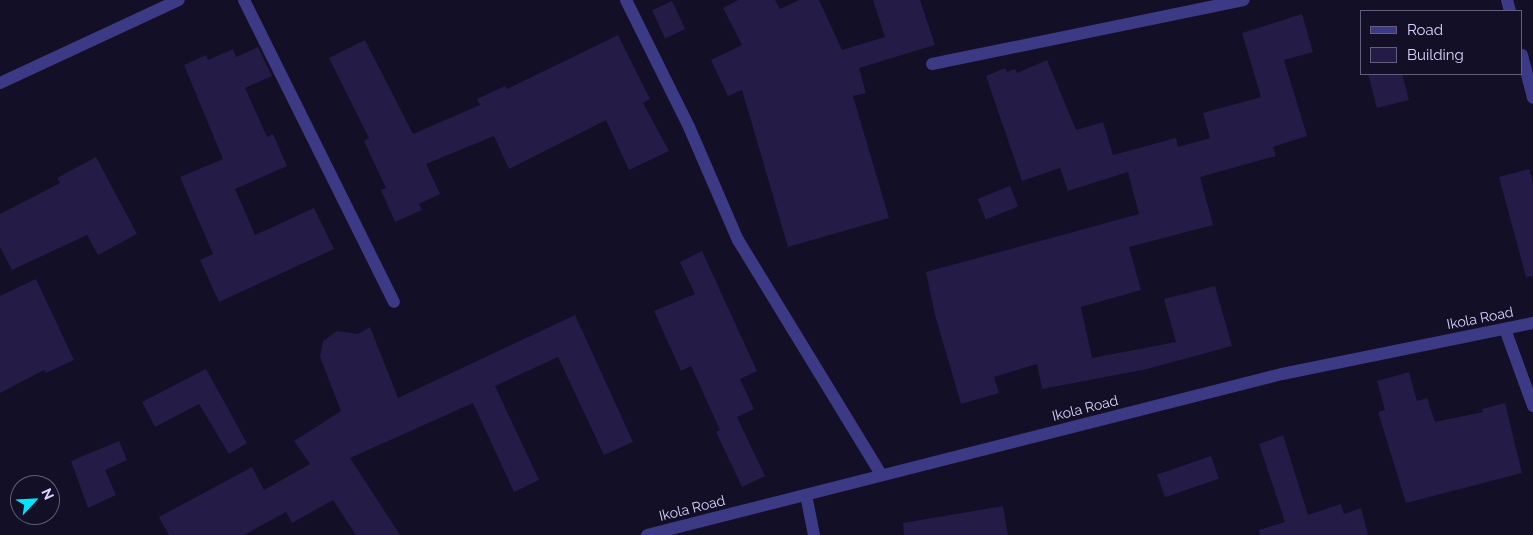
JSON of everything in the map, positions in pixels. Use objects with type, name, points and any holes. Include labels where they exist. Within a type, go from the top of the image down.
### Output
[{"type":"street","points":[[0,83],[179,0]]},
{"type":"street","points":[[244,0],[394,302]]},
{"type":"street","points":[[626,0],[689,127],[738,240],[881,474]]},
{"type":"street","points":[[932,64],[1244,0]]},
{"type":"street","points":[[1523,59],[1533,98]]},
{"type":"street","name":"Ikola Road","points":[[647,535],[881,474],[1282,374],[1533,324]]},
{"type":"street","points":[[1505,329],[1533,406]]},
{"type":"street","points":[[806,495],[814,535]]},
{"type":"building","points":[[738,0],[775,0],[780,9],[799,0],[819,0],[842,50],[885,37],[873,0],[920,0],[935,45],[859,68],[866,93],[853,96],[889,218],[788,247],[742,90],[728,96],[711,60],[742,45],[723,8]]},
{"type":"building","points":[[672,1],[685,29],[665,38],[652,10]]},
{"type":"building","points":[[1302,14],[1313,52],[1284,60],[1307,136],[1273,147],[1276,156],[1200,177],[1213,225],[1129,247],[1141,290],[1081,307],[1092,358],[1176,342],[1164,299],[1215,286],[1232,346],[1147,369],[1042,389],[1037,364],[994,377],[999,393],[961,404],[935,315],[926,272],[1139,214],[1128,172],[1068,191],[1060,168],[1022,181],[986,76],[1005,68],[1007,72],[1015,69],[1017,73],[1047,60],[1076,130],[1103,122],[1113,155],[1176,138],[1178,147],[1210,138],[1203,113],[1261,97],[1242,33]]},
{"type":"building","points":[[618,35],[650,99],[643,103],[669,151],[629,170],[606,120],[509,169],[494,136],[426,164],[440,194],[419,204],[422,210],[395,222],[381,190],[386,188],[364,141],[369,138],[329,58],[365,40],[413,134],[480,105],[477,99],[505,86],[507,89]]},
{"type":"building","points":[[258,47],[272,76],[245,88],[267,137],[273,134],[287,166],[235,189],[255,235],[314,208],[334,249],[219,302],[200,260],[213,254],[180,177],[223,159],[184,65],[206,55],[208,60],[233,49],[236,57]]},
{"type":"building","points":[[1368,75],[1402,75],[1409,100],[1377,108]]},
{"type":"building","points":[[96,157],[137,234],[98,255],[87,235],[12,270],[0,247],[0,214],[60,183],[57,178]]},
{"type":"building","points":[[1529,169],[1533,183],[1533,276],[1526,277],[1499,177]]},
{"type":"building","points":[[1010,186],[1018,206],[986,220],[978,199]]},
{"type":"building","points":[[702,251],[757,371],[740,379],[754,409],[737,417],[765,476],[742,487],[716,432],[720,430],[691,366],[681,371],[654,311],[695,294],[680,262]]},
{"type":"building","points":[[36,279],[74,360],[46,373],[44,370],[0,393],[0,296]]},
{"type":"building","points":[[575,315],[633,442],[604,455],[558,357],[495,386],[539,480],[514,492],[473,403],[350,458],[400,535],[356,535],[333,500],[292,523],[286,512],[244,535],[169,535],[159,517],[252,467],[264,490],[310,464],[294,441],[341,411],[320,357],[323,341],[337,331],[358,334],[370,327],[398,398]]},
{"type":"building","points":[[206,369],[247,443],[229,454],[199,404],[155,427],[142,402]]},
{"type":"building","points":[[1409,372],[1417,401],[1427,398],[1435,422],[1483,412],[1482,409],[1505,403],[1522,473],[1406,503],[1378,412],[1385,410],[1377,381]]},
{"type":"building","points":[[1283,435],[1308,515],[1341,504],[1344,514],[1361,508],[1368,535],[1260,535],[1259,530],[1285,522],[1259,444]]},
{"type":"building","points":[[119,441],[127,460],[105,470],[116,495],[88,508],[71,461]]},
{"type":"building","points":[[1211,456],[1219,479],[1165,497],[1157,475]]},
{"type":"building","points":[[1003,506],[1008,535],[904,535],[903,523]]}]
